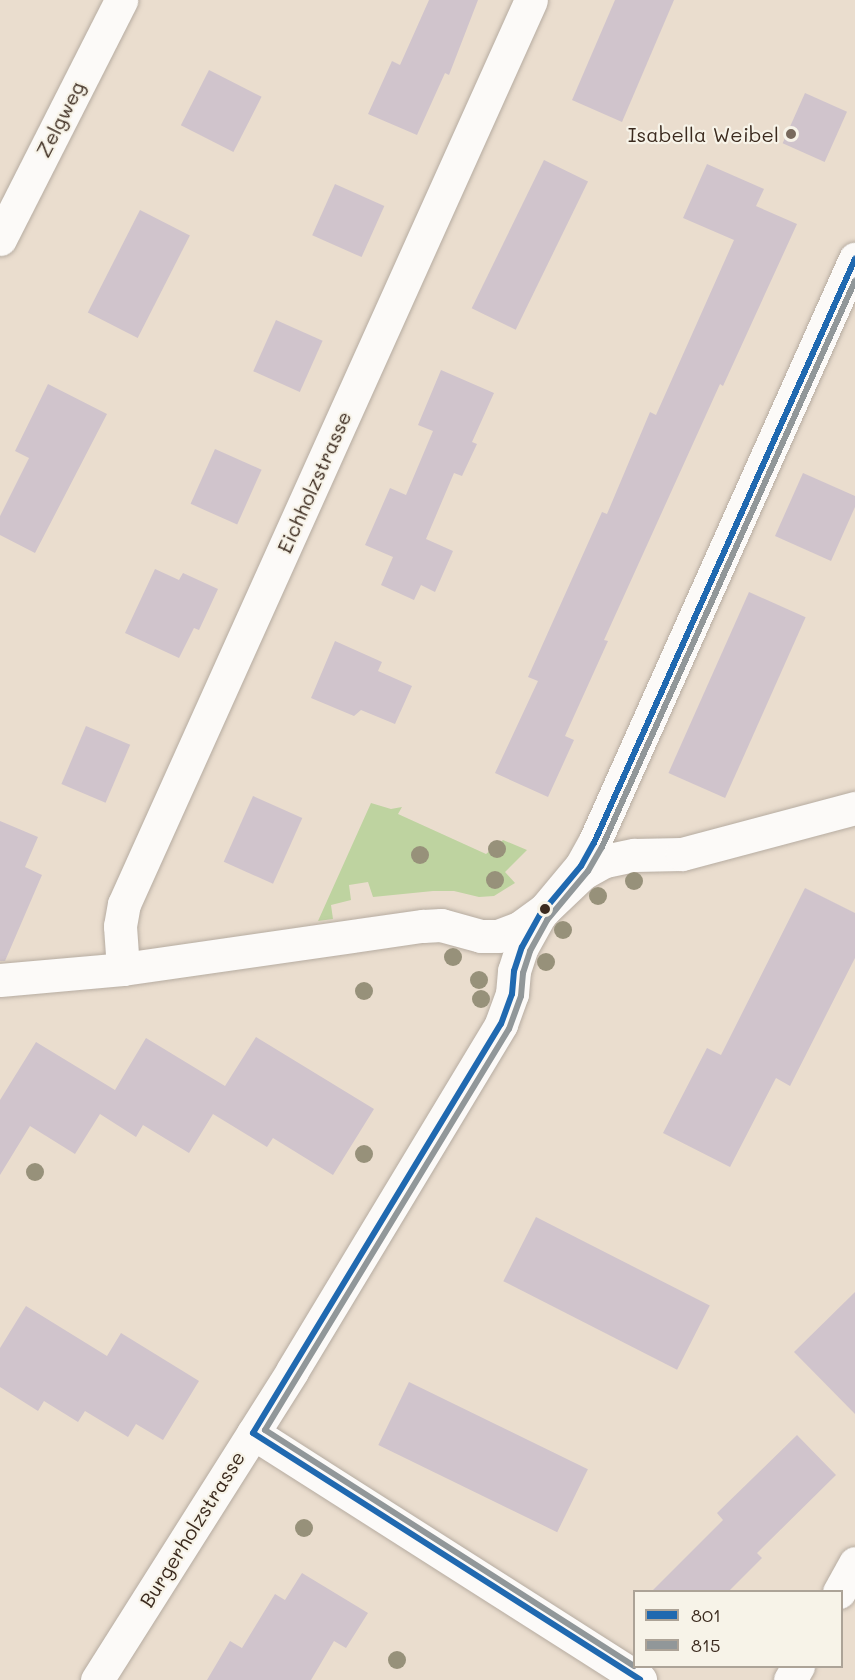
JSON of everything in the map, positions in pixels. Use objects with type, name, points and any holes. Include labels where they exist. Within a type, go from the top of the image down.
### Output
[{"type":"street","name":"Zelgweg","points":[[0,239],[121,0]]},
{"type":"street","name":"Eichholzstrasse","points":[[123,969],[120,926],[124,904],[531,0]]},
{"type":"street","name":"Burgerholzstrasse","points":[[97,1680],[253,1433],[501,1024],[512,994],[514,971],[530,929],[581,866],[594,843],[855,259]]},
{"type":"street","points":[[0,980],[123,969],[423,926],[441,926],[481,936],[498,936],[519,928],[544,910],[583,873],[606,861],[634,855],[682,854],[855,808]]},
{"type":"street","points":[[253,1433],[640,1680]]},
{"type":"street","points":[[841,1590],[855,1563]]},
{"type":"green space","points":[[371,803],[391,809],[402,807],[398,814],[486,854],[503,840],[527,850],[505,872],[515,883],[494,896],[479,897],[454,891],[433,891],[373,897],[368,882],[349,885],[351,900],[331,905],[333,919],[318,921]]},
{"type":"building","points":[[429,0],[478,0],[449,75],[445,73],[417,135],[368,114],[392,61],[400,65]]},
{"type":"building","points":[[615,0],[674,0],[622,122],[572,100]]},
{"type":"building","points":[[209,70],[262,97],[233,152],[181,125]]},
{"type":"building","points":[[805,93],[847,112],[825,162],[783,143]]},
{"type":"building","points":[[544,160],[588,181],[516,330],[472,308]]},
{"type":"building","points":[[707,164],[764,189],[756,206],[797,224],[723,386],[720,384],[604,640],[608,641],[565,736],[574,740],[548,797],[495,773],[538,681],[528,677],[602,512],[607,514],[650,412],[656,415],[734,240],[683,218]]},
{"type":"building","points":[[335,184],[384,206],[362,257],[312,235]]},
{"type":"building","points":[[140,210],[190,235],[138,338],[88,312]]},
{"type":"building","points":[[276,320],[323,341],[300,392],[253,371]]},
{"type":"building","points":[[441,370],[494,393],[472,442],[477,444],[462,476],[454,473],[426,539],[453,551],[435,592],[421,585],[414,600],[381,585],[393,557],[365,545],[390,488],[406,495],[433,431],[418,425]]},
{"type":"building","points":[[48,384],[107,414],[35,553],[0,535],[0,516],[29,458],[15,451]]},
{"type":"building","points":[[215,449],[262,470],[237,525],[191,504]]},
{"type":"building","points":[[803,473],[855,496],[855,507],[831,561],[775,536]]},
{"type":"building","points":[[155,569],[179,580],[183,573],[218,589],[199,630],[194,628],[179,658],[125,633]]},
{"type":"building","points":[[749,592],[806,617],[725,798],[668,773]]},
{"type":"building","points":[[335,641],[382,662],[378,671],[412,686],[395,724],[361,710],[354,716],[311,698]]},
{"type":"building","points":[[86,726],[130,745],[106,803],[61,784]]},
{"type":"building","points":[[253,796],[302,818],[273,884],[224,862]]},
{"type":"building","points":[[0,821],[38,837],[25,867],[42,875],[5,961],[0,961]]},
{"type":"building","points":[[805,888],[855,913],[855,958],[790,1086],[776,1078],[730,1167],[663,1133],[707,1048],[721,1055]]},
{"type":"building","points":[[256,1037],[374,1109],[333,1175],[273,1138],[267,1147],[213,1114],[189,1153],[143,1125],[136,1137],[100,1114],[75,1154],[30,1126],[0,1175],[0,1100],[36,1042],[115,1090],[146,1038],[225,1086]]},
{"type":"building","points":[[536,1217],[710,1306],[677,1370],[503,1281]]},
{"type":"building","points":[[855,1292],[855,1414],[794,1352]]},
{"type":"building","points":[[26,1306],[107,1356],[121,1333],[199,1381],[163,1440],[136,1424],[128,1437],[85,1411],[78,1422],[44,1401],[38,1411],[0,1387],[0,1348]]},
{"type":"building","points":[[409,1382],[588,1469],[557,1532],[378,1445]]},
{"type":"building","points":[[797,1435],[836,1475],[757,1553],[762,1558],[730,1590],[653,1590],[723,1520],[717,1513]]},
{"type":"building","points":[[302,1573],[368,1613],[346,1648],[334,1641],[311,1680],[207,1680],[230,1641],[242,1648],[275,1594],[285,1600]]},
{"type":"transit line","name":"801","points":[[253,1433],[501,1024],[512,994],[514,971],[522,947],[540,915],[581,866],[594,843],[855,259]]},
{"type":"transit line","name":"815","points":[[633,1665],[265,1430],[509,1029],[521,996],[523,973],[530,951],[547,920],[588,871],[602,847],[855,281]]},
{"type":"transit line","name":"801","points":[[253,1433],[640,1680]]},
{"type":"place","name":"Isabella Weibel","points":[[791,134]]}]
